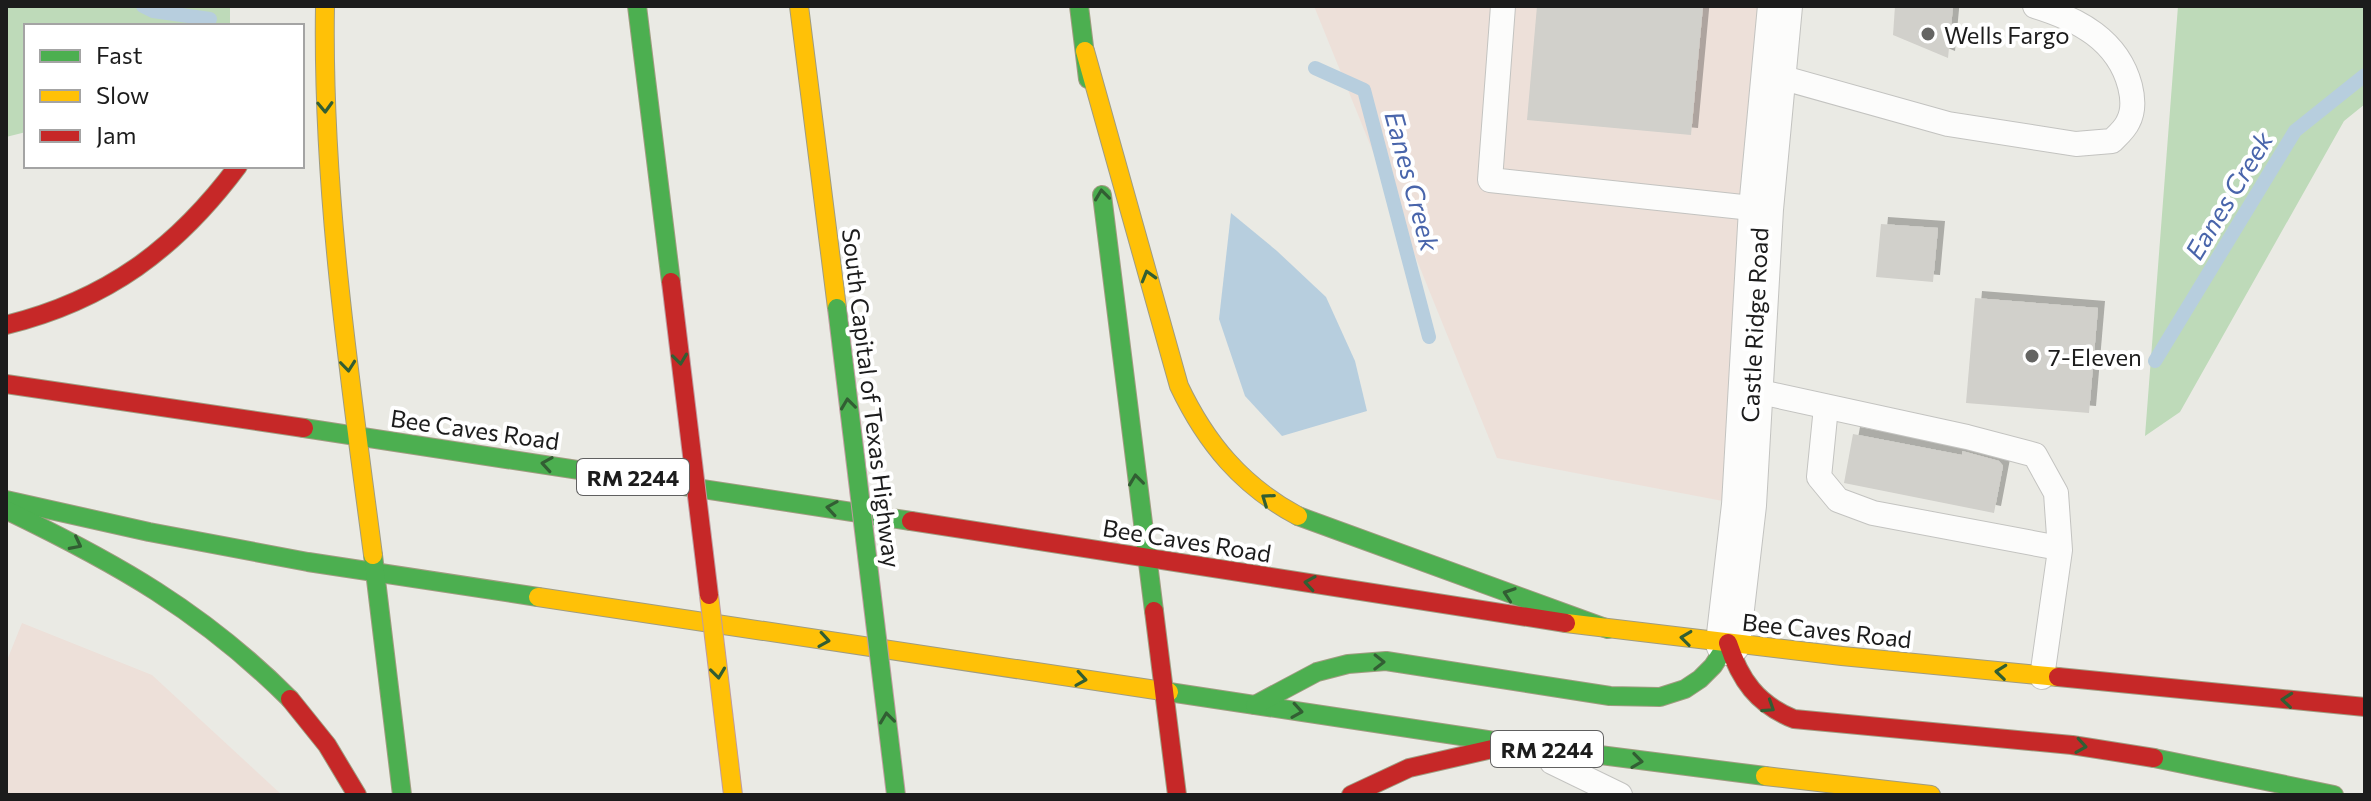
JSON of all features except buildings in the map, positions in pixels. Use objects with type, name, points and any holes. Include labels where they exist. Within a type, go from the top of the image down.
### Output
[{"type":"main road","points":[[325,6],[324,81],[331,193],[357,436],[402,795]]},
{"type":"main road","points":[[637,6],[733,795]]},
{"type":"main road","name":"South Capital of Texas Highway","points":[[799,6],[896,795]]},
{"type":"main road","points":[[1079,6],[1177,795]]},
{"type":"main road","points":[[1085,51],[1179,386],[1201,430],[1232,470],[1277,506],[1307,521],[1608,629]]},
{"type":"main road","points":[[6,325],[61,310],[101,292],[130,274],[187,227],[236,168]]},
{"type":"main road","name":"Bee Caves Road","points":[[6,384],[1608,629],[2042,677],[2365,707]]},
{"type":"main road","name":"RM 2244","points":[[6,500],[149,532],[376,573],[1514,744],[1871,792],[1931,795]]},
{"type":"main road","points":[[6,510],[148,583],[234,643],[270,675],[297,705],[330,748],[357,795]]},
{"type":"main road","points":[[1255,705],[1298,678],[1325,668],[1353,662],[1386,661],[1602,694],[1653,698],[1676,693],[1694,683],[1720,659],[1728,643]]},
{"type":"main road","points":[[1728,643],[1744,682],[1757,699],[1773,712],[1794,719],[2072,745],[2153,758],[2334,795]]},
{"type":"main road","points":[[1351,795],[1380,778],[1402,770],[1514,744]]},
{"type":"street","name":"Castle Ridge Road","points":[[1728,643],[1744,505],[1761,209],[1780,6]]},
{"type":"lane","points":[[1503,6],[1490,180],[1761,209]]},
{"type":"lane","points":[[1773,75],[1948,124],[2076,144],[2112,141],[2129,122],[2134,99],[2125,66],[2096,32],[2035,6]]},
{"type":"lane","points":[[1751,390],[2035,455],[2056,493],[2059,548],[2042,677]]},
{"type":"lane","points":[[1826,407],[1819,477],[1838,500],[1873,513],[2059,548]]},
{"type":"lane","points":[[1514,744],[1620,795]]},
{"type":"shaded area","points":[[1314,6],[1780,6],[1744,505],[1497,458]]},
{"type":"shaded area","points":[[22,623],[152,675],[282,795],[6,795],[6,663]]},
{"type":"green space","points":[[6,6],[230,6],[230,24],[24,24],[24,132],[6,137]]},
{"type":"green space","points":[[2178,6],[2365,6],[2365,104],[2344,121],[2180,412],[2145,436]]},
{"type":"water","points":[[1231,213],[1326,297],[1355,361],[1367,411],[1282,436],[1245,396],[1219,319]]},
{"type":"waterway","name":"Eanes Creek","points":[[143,6],[153,11],[210,19]]},
{"type":"waterway","name":"Eanes Creek","points":[[1315,68],[1364,90],[1429,337]]},
{"type":"waterway","name":"Eanes Creek","points":[[2155,361],[2295,131],[2365,75]]},
{"type":"traffic: fast","points":[[637,6],[671,282]]},
{"type":"traffic: fast","points":[[1079,6],[1088,79]]},
{"type":"traffic: fast","points":[[1102,195],[1154,611]]},
{"type":"traffic: fast","points":[[837,308],[896,795]]},
{"type":"traffic: fast","points":[[304,428],[911,521]]},
{"type":"traffic: fast","points":[[6,500],[149,532],[308,562],[538,597]]},
{"type":"traffic: fast","points":[[6,510],[156,591],[224,640],[290,699]]},
{"type":"traffic: fast","points":[[1298,516],[1608,629]]},
{"type":"traffic: fast","points":[[373,555],[402,795]]},
{"type":"traffic: fast","points":[[1255,705],[1317,672],[1348,664],[1386,661],[1610,696],[1660,697],[1685,689],[1700,679],[1728,643]]},
{"type":"traffic: fast","points":[[1169,692],[1514,744],[1765,776]]},
{"type":"traffic: fast","points":[[2154,758],[2334,795]]},
{"type":"traffic: slow","points":[[325,6],[325,75],[333,213],[346,350],[373,555]]},
{"type":"traffic: slow","points":[[799,6],[837,308]]},
{"type":"traffic: slow","points":[[1085,51],[1179,386],[1201,426],[1228,461],[1260,491],[1298,516]]},
{"type":"traffic: slow","points":[[709,595],[733,795]]},
{"type":"traffic: slow","points":[[538,597],[1169,692]]},
{"type":"traffic: slow","points":[[1566,623],[1842,656],[2058,677]]},
{"type":"traffic: slow","points":[[1765,776],[1931,795]]},
{"type":"traffic: jam","points":[[6,325],[76,301],[137,267],[190,222],[236,168]]},
{"type":"traffic: jam","points":[[671,282],[709,595]]},
{"type":"traffic: jam","points":[[6,384],[304,428]]},
{"type":"traffic: jam","points":[[911,521],[1566,623]]},
{"type":"traffic: jam","points":[[1154,611],[1177,795]]},
{"type":"traffic: jam","points":[[1728,643],[1738,668],[1752,689],[1770,706],[1794,719],[2072,745],[2154,758]]},
{"type":"traffic: jam","points":[[2058,677],[2365,707]]},
{"type":"traffic: jam","points":[[290,699],[327,745],[357,795]]},
{"type":"traffic: jam","points":[[1351,795],[1409,768],[1514,744]]},
{"type":"place","name":"Wells Fargo","points":[[1928,34]]},
{"type":"place","name":"7-Eleven","points":[[2032,356]]}]
